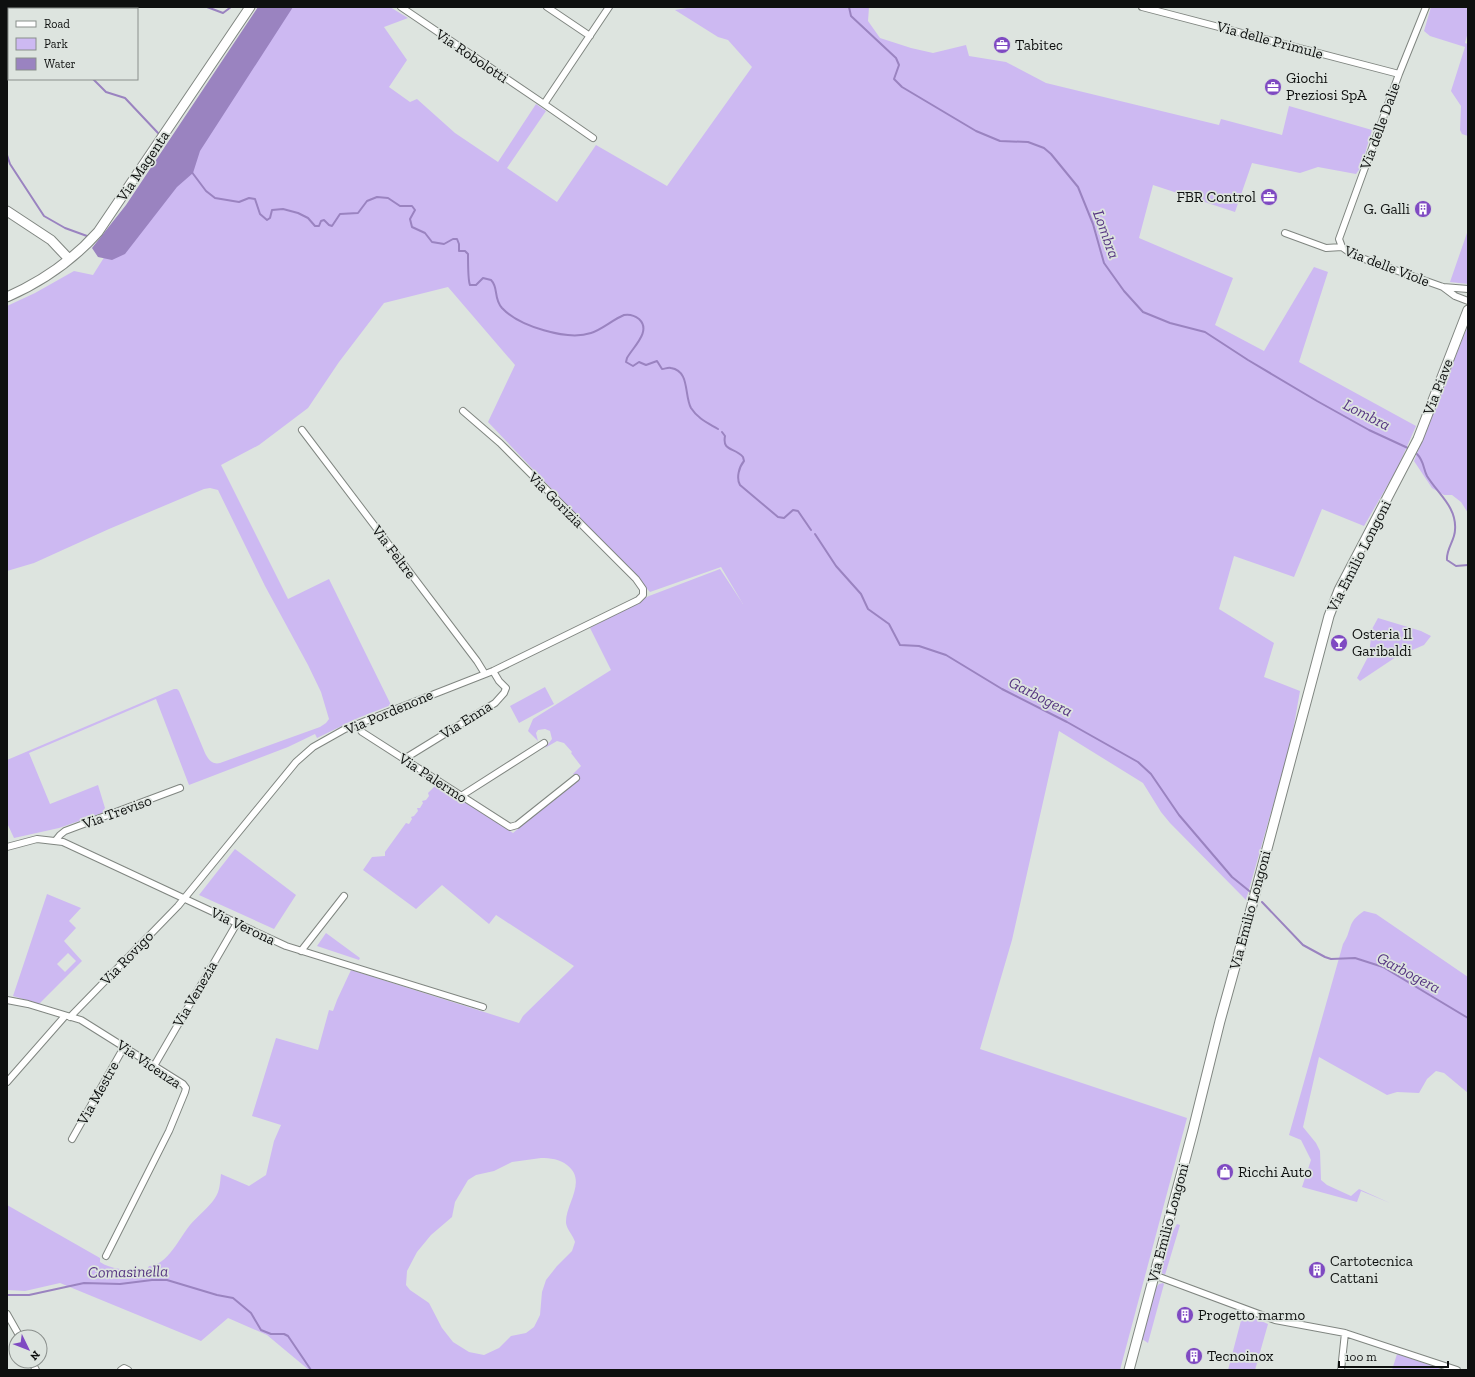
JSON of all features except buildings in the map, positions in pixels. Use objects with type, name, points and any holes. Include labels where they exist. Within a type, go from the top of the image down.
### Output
[{"type":"street","name":"Via Magenta","points":[[7,297],[40,280],[69,259],[98,232],[250,7]]},
{"type":"street","name":"Via Robolotti","points":[[401,7],[593,138]]},
{"type":"street","points":[[547,7],[590,36]]},
{"type":"street","points":[[544,104],[609,7]]},
{"type":"street","name":"Via delle Primule","points":[[1142,7],[1399,74]]},
{"type":"street","name":"Via delle Dalie","points":[[1342,247],[1340,235],[1399,74],[1426,7]]},
{"type":"street","points":[[7,211],[51,240],[69,259]]},
{"type":"street","name":"Via delle Viole","points":[[1285,233],[1326,248],[1342,247],[1352,255],[1443,287],[1468,289]]},
{"type":"street","name":"Via delle Viole","points":[[1443,287],[1455,296],[1468,301]]},
{"type":"street","name":"Via Piave","points":[[1407,464],[1424,425],[1468,310]]},
{"type":"street","name":"Via Gorizia","points":[[463,411],[498,441],[637,580],[644,593]]},
{"type":"street","name":"Via Feltre","points":[[302,430],[478,661],[485,674]]},
{"type":"street","name":"Via Emilio Longoni","points":[[1129,1370],[1193,1130],[1220,1021],[1329,616],[1339,590],[1407,464]]},
{"type":"street","name":"Via Pordenone","points":[[184,898],[301,757],[313,746],[356,724],[492,671],[638,600],[644,593]]},
{"type":"street","name":"Via Enna","points":[[404,759],[495,703],[503,695],[506,688],[492,671]]},
{"type":"street","name":"Via Palermo","points":[[356,724],[362,732],[508,826],[513,827],[576,778]]},
{"type":"street","points":[[461,796],[544,743]]},
{"type":"street","name":"Via Treviso","points":[[56,840],[60,834],[65,831],[180,788]]},
{"type":"street","name":"Via Verona","points":[[8,846],[32,839],[56,840],[71,845],[286,946],[483,1007]]},
{"type":"street","points":[[301,951],[344,896]]},
{"type":"street","name":"Via Rovigo","points":[[7,1082],[68,1016],[184,898]]},
{"type":"street","name":"Via Venezia","points":[[154,1066],[237,923]]},
{"type":"street","name":"Via Vicenza","points":[[7,1000],[28,1004],[83,1021],[184,1085],[186,1091],[168,1134],[106,1256]]},
{"type":"street","name":"Via Mestre","points":[[72,1139],[124,1047]]},
{"type":"street","points":[[1154,1275],[1275,1320],[1345,1332],[1457,1370]]},
{"type":"street","points":[[7,1314],[15,1329]]},
{"type":"street","points":[[1341,1370],[1345,1332]]},
{"type":"green space","points":[[262,7],[390,7],[408,18],[384,27],[407,60],[389,87],[410,102],[417,99],[455,133],[498,162],[536,104],[546,111],[507,168],[557,202],[596,145],[667,186],[752,67],[728,40],[718,37],[675,10],[693,7],[869,7],[868,21],[880,38],[933,53],[966,45],[969,56],[1006,62],[1046,83],[1219,125],[1221,119],[1282,135],[1289,106],[1372,130],[1361,167],[1356,174],[1318,167],[1300,173],[1252,163],[1235,212],[1153,185],[1139,238],[1233,278],[1215,325],[1264,351],[1314,267],[1328,272],[1299,362],[1416,426],[1397,469],[1364,526],[1322,509],[1294,577],[1234,556],[1219,609],[1274,643],[1264,677],[1300,691],[1291,742],[1246,900],[1170,823],[1161,812],[1143,783],[1059,731],[1012,940],[980,1049],[1187,1118],[1120,1370],[309,1370],[267,1335],[228,1318],[201,1341],[60,1283],[25,1291],[7,1290],[7,1205],[100,1258],[100,1262],[105,1265],[123,1269],[147,1270],[149,1266],[156,1265],[167,1256],[190,1225],[213,1201],[219,1189],[221,1174],[249,1186],[266,1175],[274,1141],[281,1125],[252,1116],[276,1038],[318,1050],[329,1010],[333,1011],[351,970],[519,1023],[523,1016],[574,966],[496,915],[489,924],[442,885],[416,909],[363,870],[372,857],[385,856],[385,852],[406,823],[409,824],[412,819],[411,817],[418,811],[417,808],[420,808],[423,803],[422,801],[426,800],[429,796],[428,793],[435,786],[443,792],[446,790],[513,833],[576,780],[577,776],[573,774],[581,766],[564,743],[557,741],[545,748],[552,739],[550,731],[545,729],[538,730],[536,733],[538,741],[528,731],[533,719],[611,670],[590,628],[649,596],[720,569],[743,604],[721,567],[650,592],[488,422],[515,365],[448,287],[384,303],[339,362],[308,408],[259,445],[221,465],[288,599],[329,579],[391,705],[358,718],[317,738],[315,734],[288,747],[189,785],[156,699],[29,753],[50,804],[98,785],[105,808],[102,813],[59,828],[14,838],[7,823],[7,760],[174,689],[179,691],[206,755],[215,763],[220,763],[320,727],[329,719],[321,692],[308,665],[265,586],[218,490],[210,488],[204,489],[109,529],[34,563],[7,571],[7,306],[35,293],[74,271],[93,275]],"holes":[[[541,1158],[561,1161],[573,1171],[576,1178],[576,1185],[566,1223],[575,1242],[572,1251],[546,1280],[542,1292],[540,1315],[534,1327],[526,1333],[511,1336],[499,1348],[484,1355],[469,1352],[453,1342],[442,1328],[429,1303],[410,1290],[406,1285],[407,1271],[417,1252],[431,1235],[452,1217],[455,1202],[468,1180],[476,1175],[494,1171],[512,1162]]]},
{"type":"green space","points":[[1431,7],[1468,7],[1468,32],[1465,43],[1468,44],[1468,136],[1462,134],[1460,130],[1461,106],[1451,91],[1465,47],[1430,36],[1424,31]]},
{"type":"green space","points":[[1468,230],[1468,284],[1450,282]]},
{"type":"green space","points":[[1468,325],[1468,513],[1461,502],[1452,495],[1444,495],[1432,488],[1414,461]]},
{"type":"green space","points":[[1378,618],[1421,631],[1431,636],[1424,645],[1396,657],[1360,681],[1357,678],[1369,655],[1372,629]]},
{"type":"green space","points":[[545,687],[554,704],[519,723],[510,706]]},
{"type":"green space","points":[[235,849],[296,895],[274,929],[199,895]]},
{"type":"green space","points":[[47,894],[81,908],[69,921],[76,928],[64,941],[82,961],[39,1004],[13,996]],"holes":[[[68,953],[76,961],[65,972],[57,964]]]},
{"type":"green space","points":[[1364,911],[1376,914],[1468,977],[1468,1093],[1444,1073],[1436,1071],[1427,1079],[1419,1093],[1397,1092],[1387,1095],[1319,1057],[1303,1127],[1316,1143],[1320,1151],[1321,1180],[1327,1185],[1351,1196],[1359,1189],[1390,1203],[1361,1191],[1357,1202],[1302,1187],[1311,1160],[1301,1140],[1289,1135],[1343,944],[1352,923],[1358,915]]},
{"type":"green space","points":[[326,933],[360,958],[359,960],[317,946]]},
{"type":"green space","points":[[1177,1224],[1180,1225],[1165,1275],[1162,1273],[1161,1268],[1170,1236]]},
{"type":"green space","points":[[1159,1284],[1164,1284],[1148,1343],[1142,1339],[1155,1289]]},
{"type":"green space","points":[[1243,1313],[1268,1324],[1255,1370],[1228,1370]]},
{"type":"green space","points":[[1397,1354],[1439,1368],[1440,1370],[1392,1370]]},
{"type":"water","points":[[258,7],[293,7],[200,151],[193,173],[177,187],[125,254],[112,260],[98,257],[92,248],[126,205]]},
{"type":"waterway","points":[[207,7],[223,13],[231,7]]},
{"type":"waterway","name":"Lombra","points":[[849,7],[851,16],[896,58],[899,65],[894,79],[902,87],[976,131],[1000,141],[1028,142],[1044,148],[1051,154],[1078,187],[1093,224],[1104,263],[1124,291],[1143,312],[1170,323],[1205,332],[1248,360],[1317,401],[1369,430],[1410,449]]},
{"type":"waterway","name":"Garbogera","points":[[94,80],[106,92],[125,98],[158,133]]},
{"type":"waterway","points":[[7,155],[10,164],[44,216],[65,228],[87,236]]},
{"type":"waterway","name":"Garbogera","points":[[191,171],[206,191],[215,198],[239,202],[249,198],[255,199],[260,214],[267,220],[270,218],[272,210],[283,209],[298,213],[308,218],[315,226],[319,226],[321,221],[324,220],[332,226],[340,214],[358,213],[367,201],[377,197],[388,198],[400,206],[412,206],[415,210],[410,219],[412,227],[425,233],[432,242],[444,244],[453,239],[457,239],[459,251],[465,251],[468,254],[468,275],[470,285],[476,285],[483,278],[491,280],[495,286],[499,304],[510,315],[520,321],[531,326],[557,333],[581,335],[591,333],[604,327],[615,319],[624,315],[632,315],[639,319],[642,324],[642,334],[626,362],[633,366],[639,362],[646,365],[657,361],[662,369],[670,368],[677,370],[681,374],[686,384],[691,408],[700,418],[718,429]]},
{"type":"waterway","name":"Garbogera","points":[[722,432],[725,436],[725,445],[743,457],[744,461],[739,469],[738,476],[740,485],[778,517],[784,518],[793,510],[798,511],[811,530]]},
{"type":"waterway","name":"Lombra","points":[[1417,454],[1431,483],[1446,501],[1453,514],[1455,534],[1448,552],[1447,560],[1456,566],[1468,565]]},
{"type":"waterway","name":"Garbogera","points":[[815,534],[836,566],[861,594],[868,609],[889,624],[900,645],[919,646],[946,655],[1002,689],[1067,722],[1138,762],[1151,774],[1179,815],[1232,877],[1253,894]]},
{"type":"waterway","name":"Garbogera","points":[[1262,902],[1303,945],[1331,959],[1355,958],[1383,967],[1468,1018]]},
{"type":"waterway","name":"Comasinella","points":[[7,1295],[29,1295],[84,1283],[120,1284],[152,1280],[167,1280],[217,1295],[233,1298],[251,1313],[261,1330],[271,1334],[284,1334],[288,1336],[311,1370]]},
{"type":"place","name":"Tabitec","points":[[1002,45]]},
{"type":"place","name":"Giochi Preziosi SpA","points":[[1273,87]]},
{"type":"place","name":"FBR Control","points":[[1269,197]]},
{"type":"place","name":"G. Galli","points":[[1423,209]]},
{"type":"place","name":"Osteria Il Garibaldi","points":[[1339,643]]},
{"type":"place","name":"Ricchi Auto","points":[[1225,1172]]},
{"type":"place","name":"Cartotecnica Cattani","points":[[1317,1270]]},
{"type":"place","name":"Progetto marmo","points":[[1185,1315]]},
{"type":"place","name":"Tecnoinox","points":[[1194,1356]]}]
